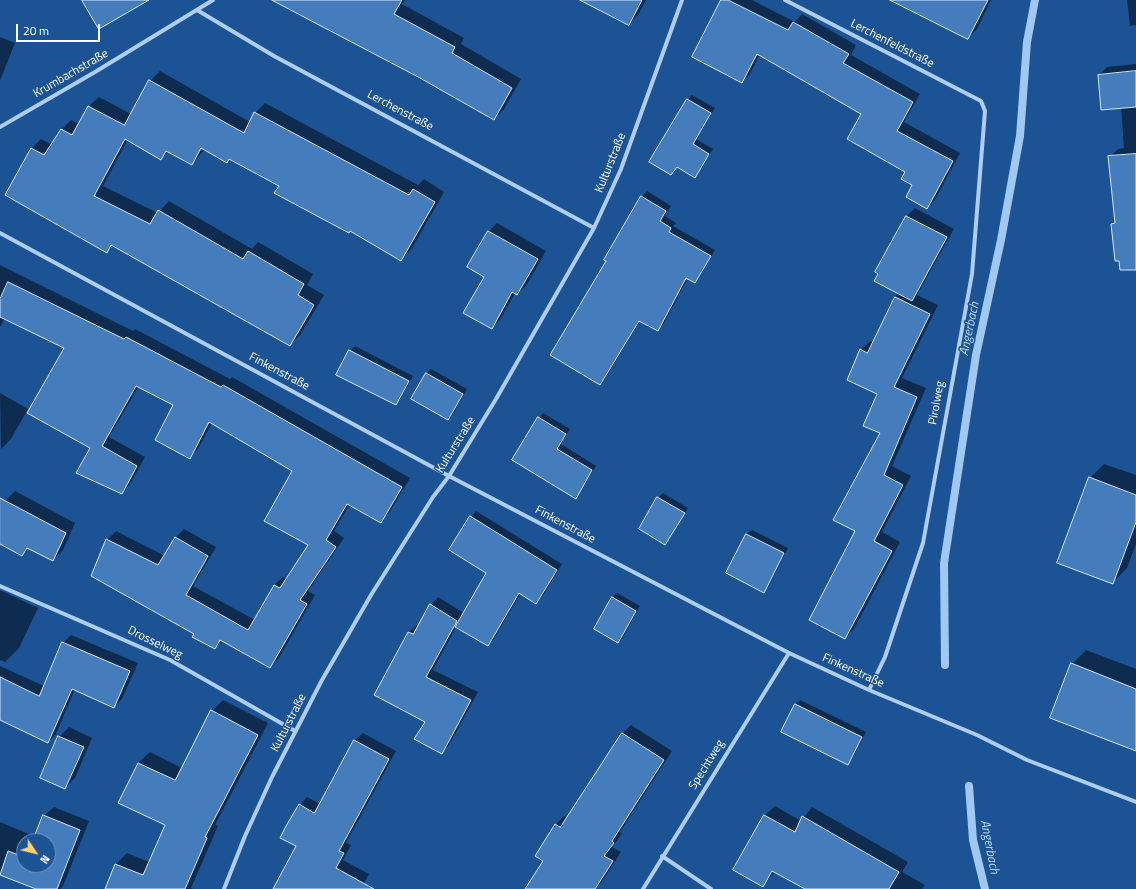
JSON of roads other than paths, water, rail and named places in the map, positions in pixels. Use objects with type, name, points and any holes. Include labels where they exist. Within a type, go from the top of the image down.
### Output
[{"type":"street","name":"Krumbachstraße","points":[[0,127],[213,0]]},
{"type":"street","name":"Kulturstraße","points":[[224,889],[254,816],[295,731],[371,595],[433,497],[449,476],[496,400],[594,228],[621,169],[682,0]]},
{"type":"street","name":"Lerchenfeldstraße","points":[[785,0],[981,101],[985,111]]},
{"type":"street","name":"Lerchenstraße","points":[[197,10],[274,56],[594,228]]},
{"type":"street","name":"Pirolweg","points":[[869,690],[885,657],[923,544],[947,403],[972,274],[985,111]]},
{"type":"street","name":"Finkenstraße","points":[[0,232],[449,476],[789,653],[869,690],[977,735],[1027,760],[1136,802]]},
{"type":"street","name":"Drosselweg","points":[[0,586],[170,660],[295,731]]},
{"type":"street","name":"Spechtweg","points":[[643,889],[662,856],[789,653]]},
{"type":"street","points":[[662,856],[712,889]]},
{"type":"waterway","name":"Angerbach","points":[[945,665],[944,563],[976,355],[1001,240],[1020,136],[1027,42],[1035,0]]},
{"type":"waterway","name":"Angerbach","points":[[969,786],[973,840],[985,889]]}]
